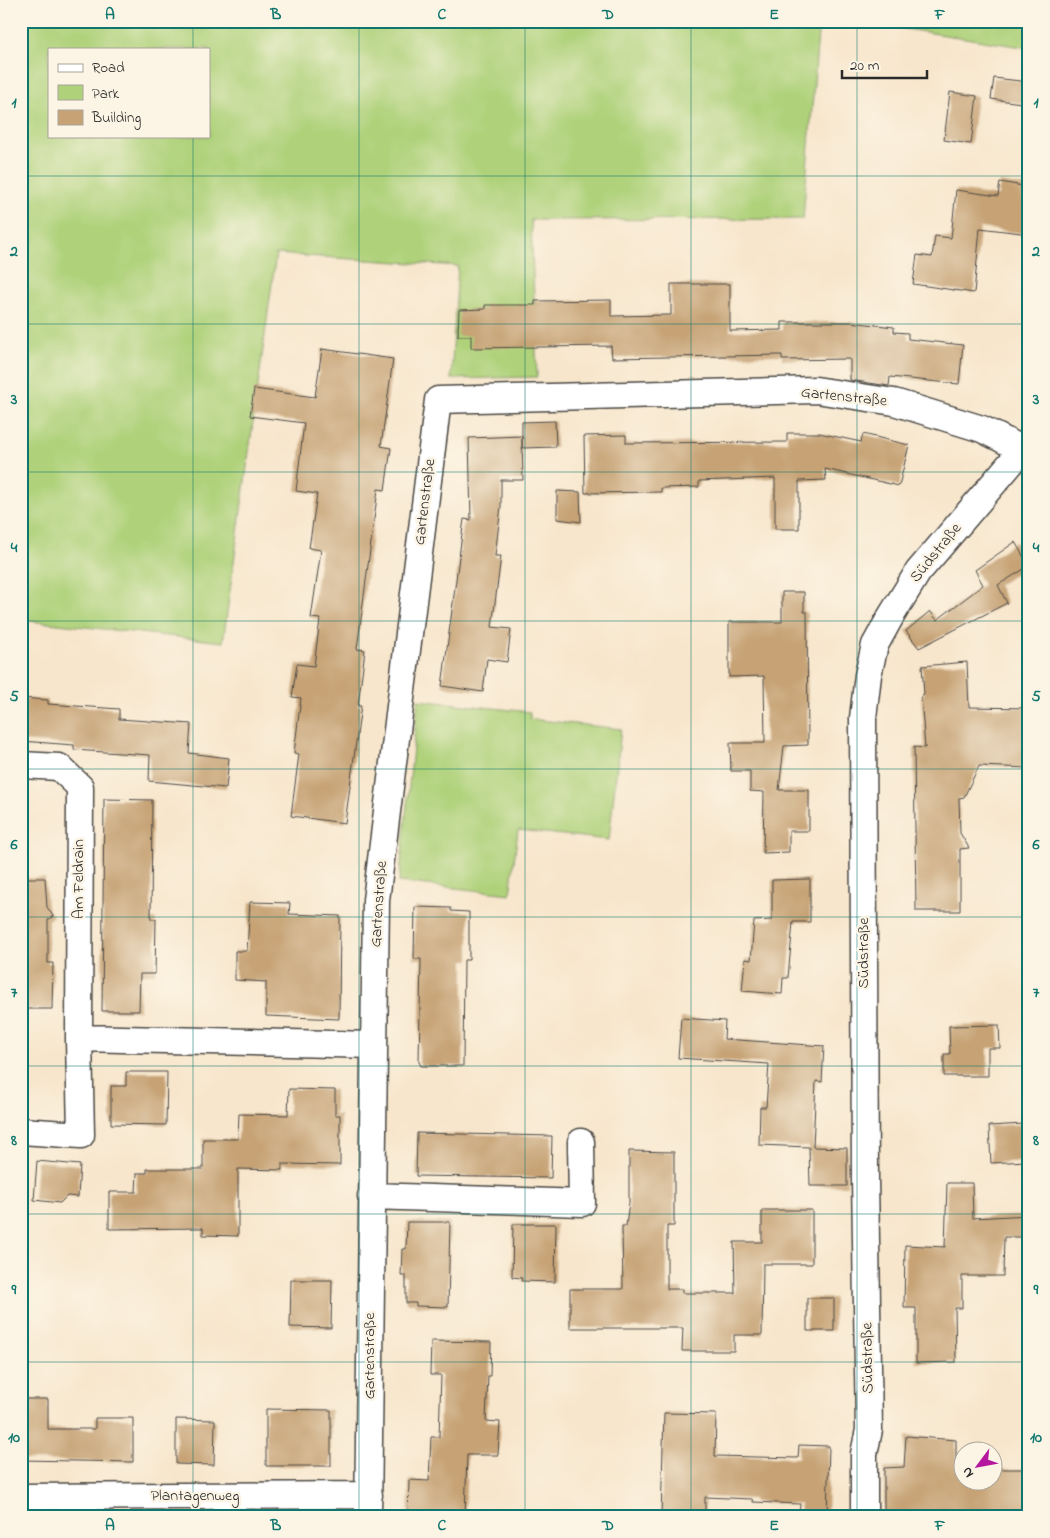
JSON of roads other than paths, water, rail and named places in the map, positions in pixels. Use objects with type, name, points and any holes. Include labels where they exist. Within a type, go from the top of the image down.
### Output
[{"type":"street","name":"Gartenstraße","points":[[368,1506],[376,900],[438,400],[816,390],[894,402],[982,429],[1025,446]]},
{"type":"street","name":"Südstraße","points":[[864,1517],[864,1454],[869,1430],[865,1168],[863,718],[868,675],[875,645],[918,572],[1025,446]]},
{"type":"street","name":"Am Feldrain","points":[[21,765],[59,768],[80,787],[79,1038],[81,1135],[21,1131]]},
{"type":"street","points":[[79,1038],[374,1045]]},
{"type":"street","points":[[371,1196],[582,1203],[581,1142]]},
{"type":"street","name":"Plantagenweg","points":[[21,1497],[368,1506]]}]
